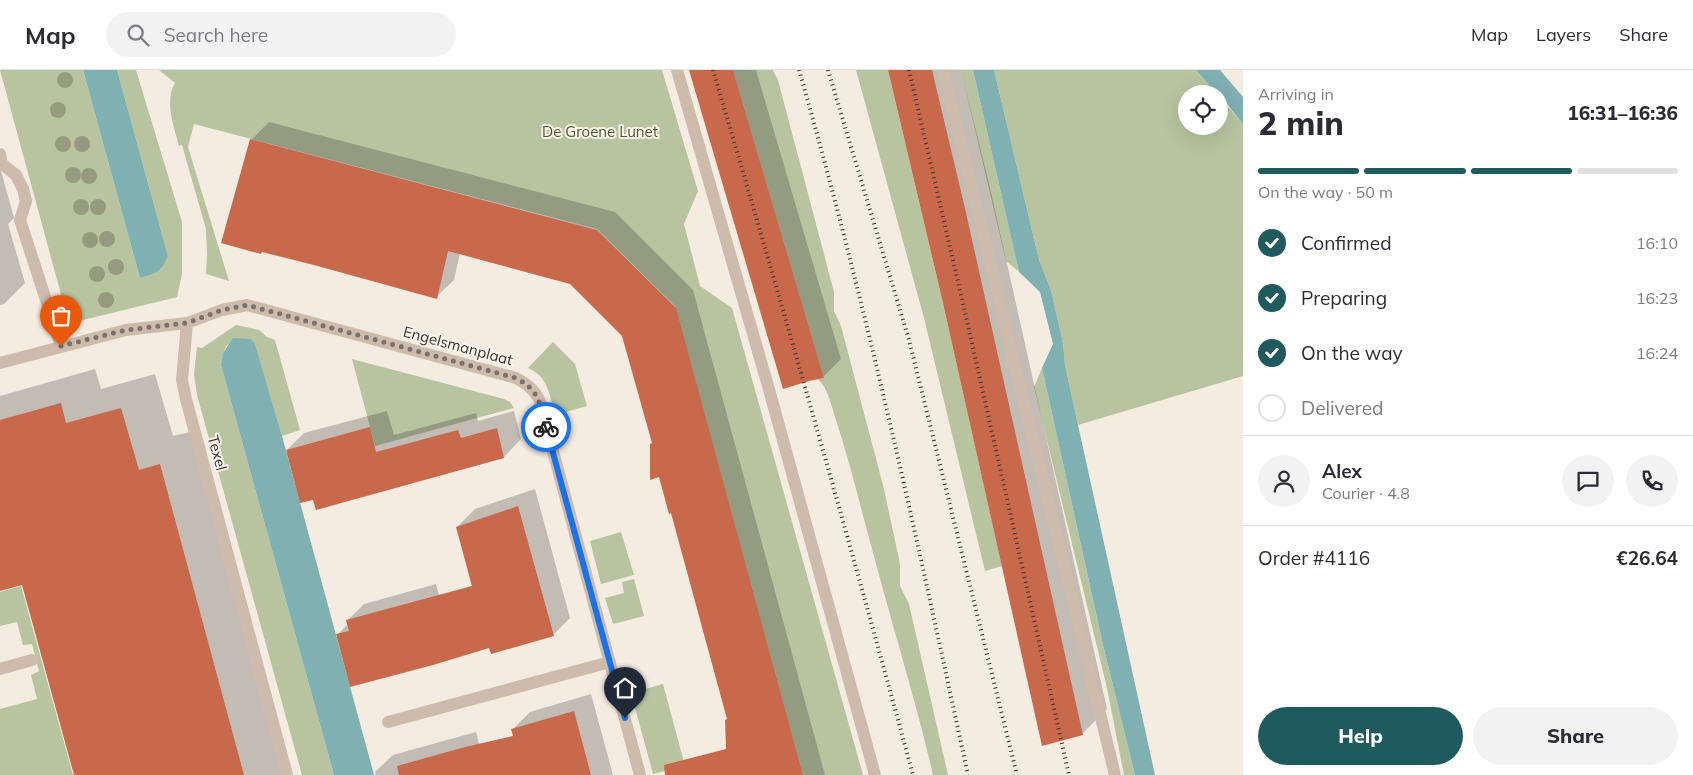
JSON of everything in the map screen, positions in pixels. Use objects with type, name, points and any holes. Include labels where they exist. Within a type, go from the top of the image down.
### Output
[{"type":"street","points":[[677,70],[770,393],[875,775]]},
{"type":"street","points":[[943,70],[1115,775]]},
{"type":"street","points":[[0,154],[2,164],[16,175],[23,188],[26,201],[20,220],[61,346]]},
{"type":"street","name":"Engelsmanplaat","points":[[187,323],[222,310],[247,305],[516,378],[528,384],[538,400],[640,775]]},
{"type":"street","points":[[0,363],[126,330],[187,323]]},
{"type":"street","name":"Texel","points":[[187,323],[182,380],[186,399],[287,775]]},
{"type":"street","points":[[0,669],[32,660]]},
{"type":"street","points":[[388,722],[610,662]]},
{"type":"green space","points":[[0,70],[83,70],[140,278],[168,256],[117,70],[136,70],[182,222],[182,274],[177,297],[71,323],[68,320]]},
{"type":"green space","name":"De Groene Lunet","points":[[159,70],[662,70],[698,191],[684,224],[700,286],[732,308],[863,775],[803,775],[675,306],[597,229],[194,124],[188,147],[229,281],[206,274],[206,229],[182,145],[179,146],[171,114],[170,98],[175,83]]},
{"type":"green space","points":[[733,70],[773,70],[778,80],[834,292],[834,311],[841,326],[884,489],[900,564],[900,586],[909,604],[948,775],[933,775],[919,717],[849,465],[829,397],[818,379],[824,378]]},
{"type":"green space","points":[[856,70],[888,70],[1002,566],[985,571],[924,318]]},
{"type":"green space","points":[[961,70],[973,70],[1019,272],[1006,261]]},
{"type":"green space","points":[[994,70],[1196,70],[1209,85],[1178,85],[1178,135],[1228,135],[1228,106],[1243,124],[1243,376],[1078,425],[1051,290],[1039,260]]},
{"type":"green space","points":[[236,325],[259,330],[267,337],[275,340],[300,430],[282,436],[255,345],[227,345],[223,353],[221,365],[334,775],[302,775],[197,395],[194,374],[197,347],[202,348]]},
{"type":"green space","points":[[553,342],[575,364],[587,406],[555,415],[550,394],[544,381],[528,368]]},
{"type":"green space","points":[[352,359],[504,399],[510,402],[514,408],[375,446]]},
{"type":"green space","points":[[1042,368],[1103,645],[1135,775],[1124,775],[1107,688],[1034,387]]},
{"type":"green space","points":[[621,532],[634,575],[601,584],[590,541]]},
{"type":"green space","points":[[634,579],[644,616],[613,624],[605,598],[624,593],[622,582]]},
{"type":"green space","points":[[21,586],[73,775],[0,775],[0,709],[37,699],[31,675],[39,671],[32,644],[23,645],[17,622],[0,626],[0,592]]},
{"type":"green space","points":[[663,684],[685,766],[653,774],[631,693]]},
{"type":"water","points":[[83,70],[117,70],[168,256],[163,266],[157,272],[150,275],[140,278]]},
{"type":"water","points":[[973,70],[994,70],[1039,260],[1051,290],[1063,343],[1065,365],[1155,775],[1135,775],[1103,645],[1042,368],[1053,344],[1040,292],[1019,272]]},
{"type":"water","points":[[1196,70],[1220,70],[1243,97],[1243,124],[1228,105],[1228,85],[1209,85]]},
{"type":"water","points":[[233,338],[251,339],[255,344],[282,436],[374,775],[334,775],[221,365],[223,353]]},
{"type":"building","points":[[689,70],[733,70],[824,378],[783,389]]},
{"type":"building","points":[[888,70],[932,70],[964,204],[1083,735],[1042,746],[943,303]]},
{"type":"building","points":[[250,139],[597,230],[676,308],[803,775],[665,775],[664,765],[726,749],[725,720],[727,719],[671,513],[669,514],[659,477],[650,480],[650,444],[652,443],[622,336],[570,284],[448,251],[437,299],[314,265],[221,243]]},
{"type":"building","points":[[61,403],[66,423],[121,408],[139,470],[160,464],[244,775],[74,775],[22,585],[0,591],[0,420]]},
{"type":"building","points":[[370,427],[376,452],[458,430],[461,438],[497,428],[504,458],[316,510],[313,500],[300,503],[286,450]]},
{"type":"building","points":[[518,506],[554,636],[491,654],[489,648],[350,687],[336,634],[349,631],[346,620],[472,586],[456,527]]},
{"type":"building","points":[[574,711],[591,775],[399,775],[397,766],[513,736],[511,729]]},
{"type":"railway","points":[[713,70],[815,422],[913,775]]},
{"type":"railway","points":[[799,70],[868,333],[910,510],[968,775]]},
{"type":"railway","points":[[828,70],[909,340],[1017,775]]},
{"type":"railway","points":[[909,70],[1069,775]]},
{"type":"way so far","points":[[61,346],[126,330],[187,323],[222,310],[247,305],[516,378],[528,384],[535,393],[546,427]]},
{"type":"route","points":[[546,427],[625,718]]}]
